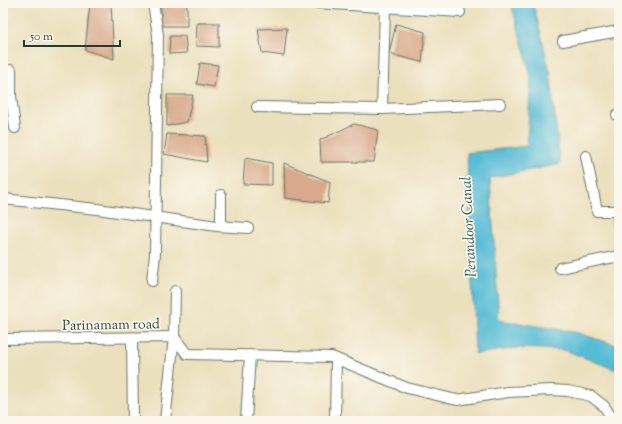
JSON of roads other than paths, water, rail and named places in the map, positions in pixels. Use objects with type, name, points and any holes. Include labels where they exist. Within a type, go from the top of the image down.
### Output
[{"type":"street","points":[[152,281],[155,254],[158,36],[154,3]]},
{"type":"street","points":[[317,3],[460,12]]},
{"type":"street","points":[[382,109],[385,8]]},
{"type":"street","points":[[562,40],[619,31]]},
{"type":"street","points":[[11,70],[7,96],[15,128]]},
{"type":"street","points":[[257,107],[382,109],[500,104]]},
{"type":"street","points":[[586,156],[596,211],[617,211],[619,228]]},
{"type":"street","points":[[221,195],[221,226]]},
{"type":"street","points":[[3,200],[98,209],[155,218],[248,228]]},
{"type":"street","points":[[560,268],[619,256]]},
{"type":"street","points":[[165,421],[174,337],[175,291]]},
{"type":"street","name":"Parinamam road","points":[[3,339],[174,337],[187,354],[334,358]]},
{"type":"street","points":[[132,338],[133,421]]},
{"type":"street","points":[[246,421],[250,355]]},
{"type":"street","points":[[335,421],[334,358],[407,388],[457,400],[508,392],[551,390],[583,394],[591,396],[604,406],[614,421]]},
{"type":"water","points":[[511,3],[533,3],[550,72],[560,164],[490,178],[499,320],[575,332],[619,346],[619,371],[565,350],[517,348],[475,354],[467,153],[527,146],[531,76]]},
{"type":"water label","name":"Perandoor Canal","points":[[468,227]]}]
